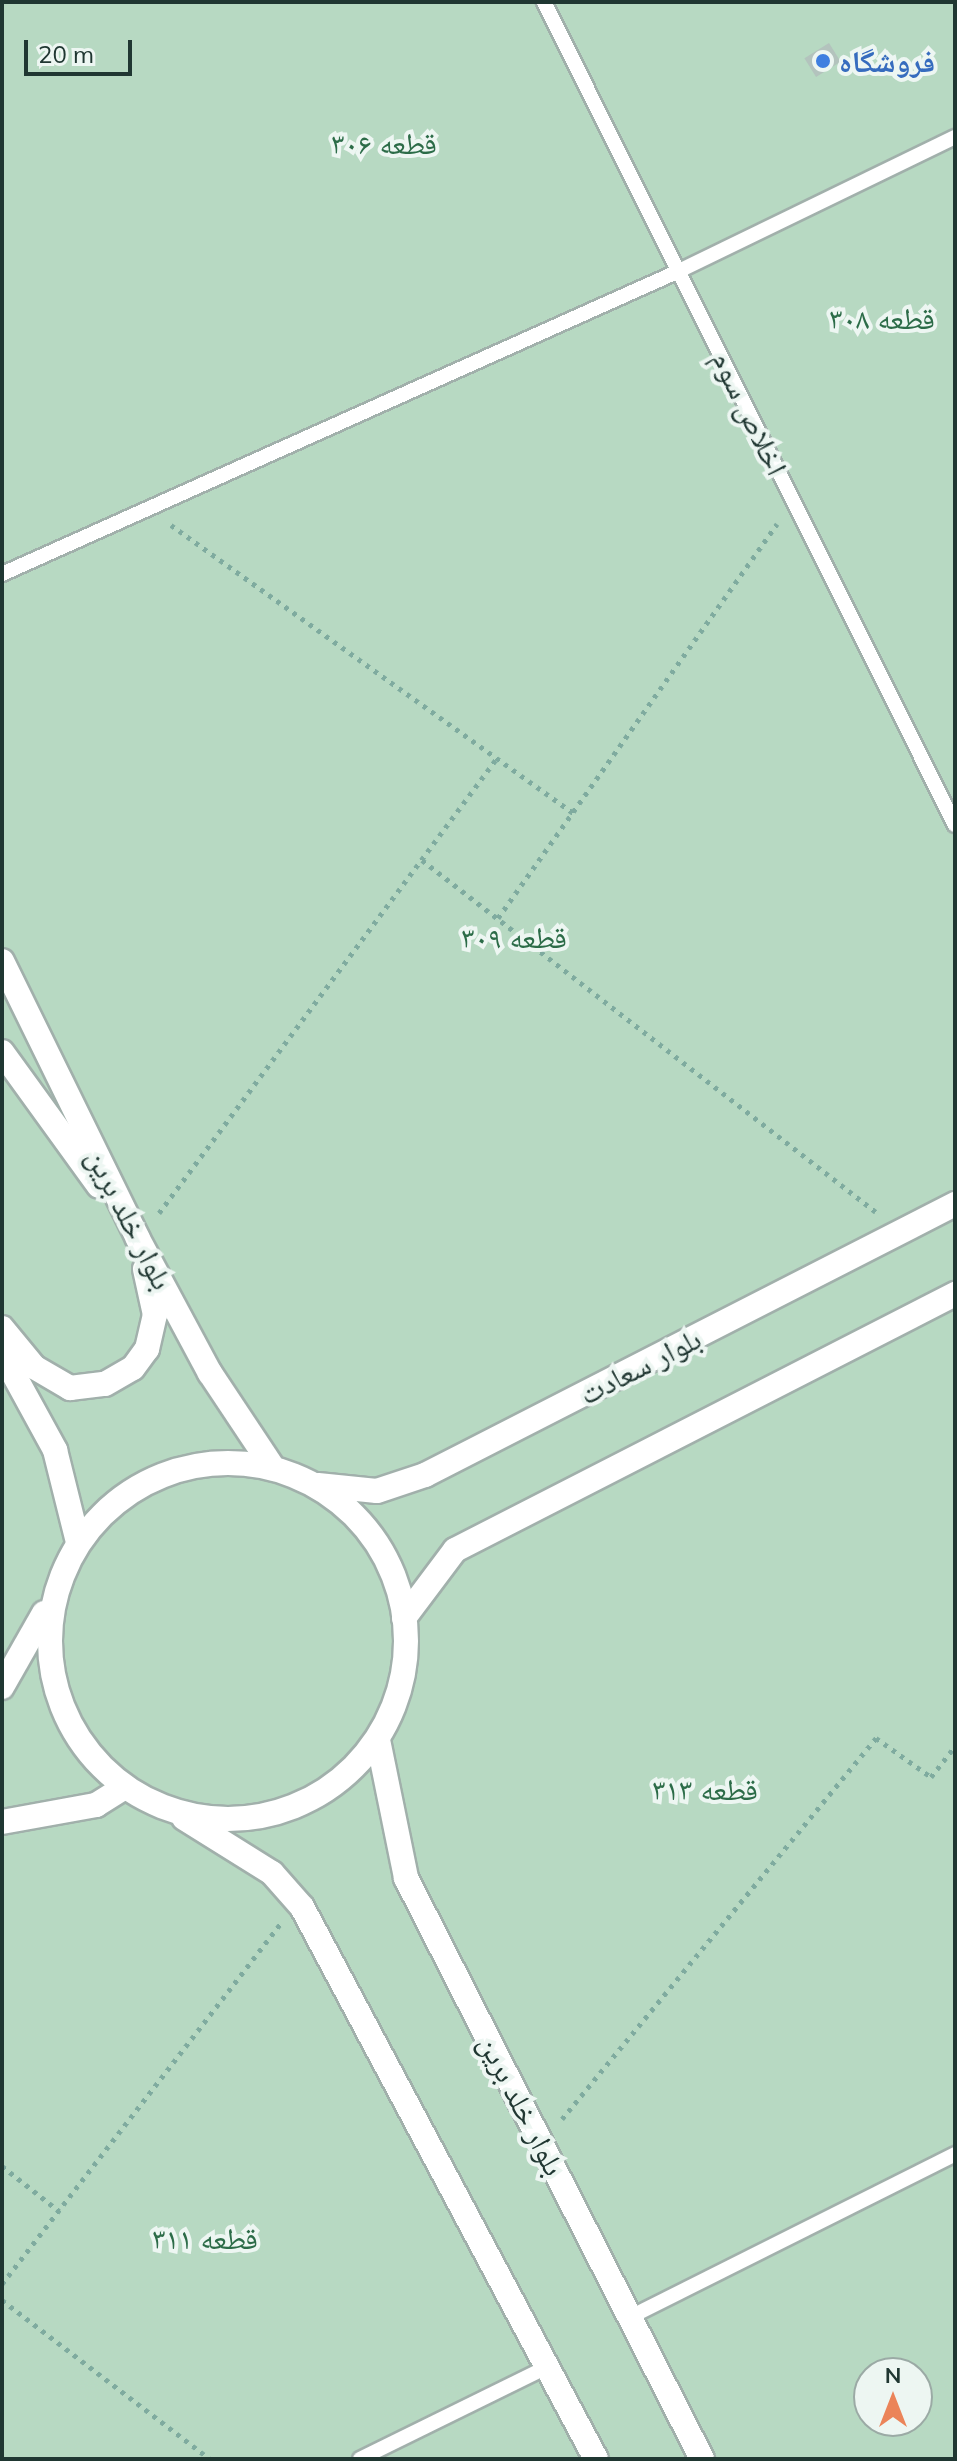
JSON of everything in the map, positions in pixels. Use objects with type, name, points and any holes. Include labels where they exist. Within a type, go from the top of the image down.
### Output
[{"type":"street","name":"بلوار خلد برین","points":[[2,961],[138,1239],[210,1373],[273,1468]]},
{"type":"street","points":[[2,1052],[138,1239],[155,1315],[147,1349],[133,1368],[105,1384],[70,1388],[34,1367],[2,1328]]},
{"type":"street","name":"بلوار سعادت","points":[[314,1484],[377,1491],[425,1475],[955,1204]]},
{"type":"street","points":[[404,1618],[455,1550],[955,1294]]},
{"type":"street","points":[[2,1353],[55,1450],[78,1542]]},
{"type":"street","points":[[2,1687],[25,1657],[78,1542],[107,1508],[185,1468],[229,1462],[273,1468],[314,1484],[352,1512],[382,1550],[404,1618],[402,1688],[378,1740],[339,1782],[289,1810],[232,1821],[175,1813]]},
{"type":"street","points":[[58,1581],[48,1638],[56,1695],[82,1747],[123,1788],[175,1813],[272,1873],[297,1901],[549,2366],[596,2459]]},
{"type":"street","name":"بلوار خلد برین","points":[[378,1740],[406,1878],[702,2459]]},
{"type":"street","points":[[2,1822],[96,1805],[123,1788]]},
{"type":"lane","name":"اخلاص سوم","points":[[544,2],[955,825]]},
{"type":"lane","points":[[2,574],[679,271],[955,137]]},
{"type":"lane","points":[[630,2317],[955,2154]]},
{"type":"lane","points":[[360,2459],[549,2366]]},
{"type":"path","points":[[498,918],[769,542],[790,494]]},
{"type":"path","points":[[146,508],[573,813]]},
{"type":"path","points":[[138,1239],[497,758]]},
{"type":"path","points":[[422,860],[887,1221],[908,1228]]},
{"type":"path","points":[[542,2143],[876,1738],[931,1777],[955,1746]]},
{"type":"path","points":[[2,2284],[297,1901]]},
{"type":"path","points":[[2,2166],[59,2211]]},
{"type":"path","points":[[2,2300],[210,2459]]},
{"type":"green space","points":[[2,2],[955,2],[955,2459],[2,2459]]},
{"type":"building","name":"فروشگاه","points":[[829,43],[841,62],[816,77],[804,58]]},
{"type":"place","name":"فروشگاه","points":[[823,61]]},
{"type":"park label","name":"قطعه ۳۰۶","points":[[384,143]]},
{"type":"park label","name":"قطعه ۳۰۸","points":[[882,318]]},
{"type":"park label","name":"قطعه ۳۰۹","points":[[514,937]]},
{"type":"park label","name":"قطعه ۳۱۳","points":[[705,1789]]},
{"type":"park label","name":"قطعه ۳۱۱","points":[[205,2238]]}]
